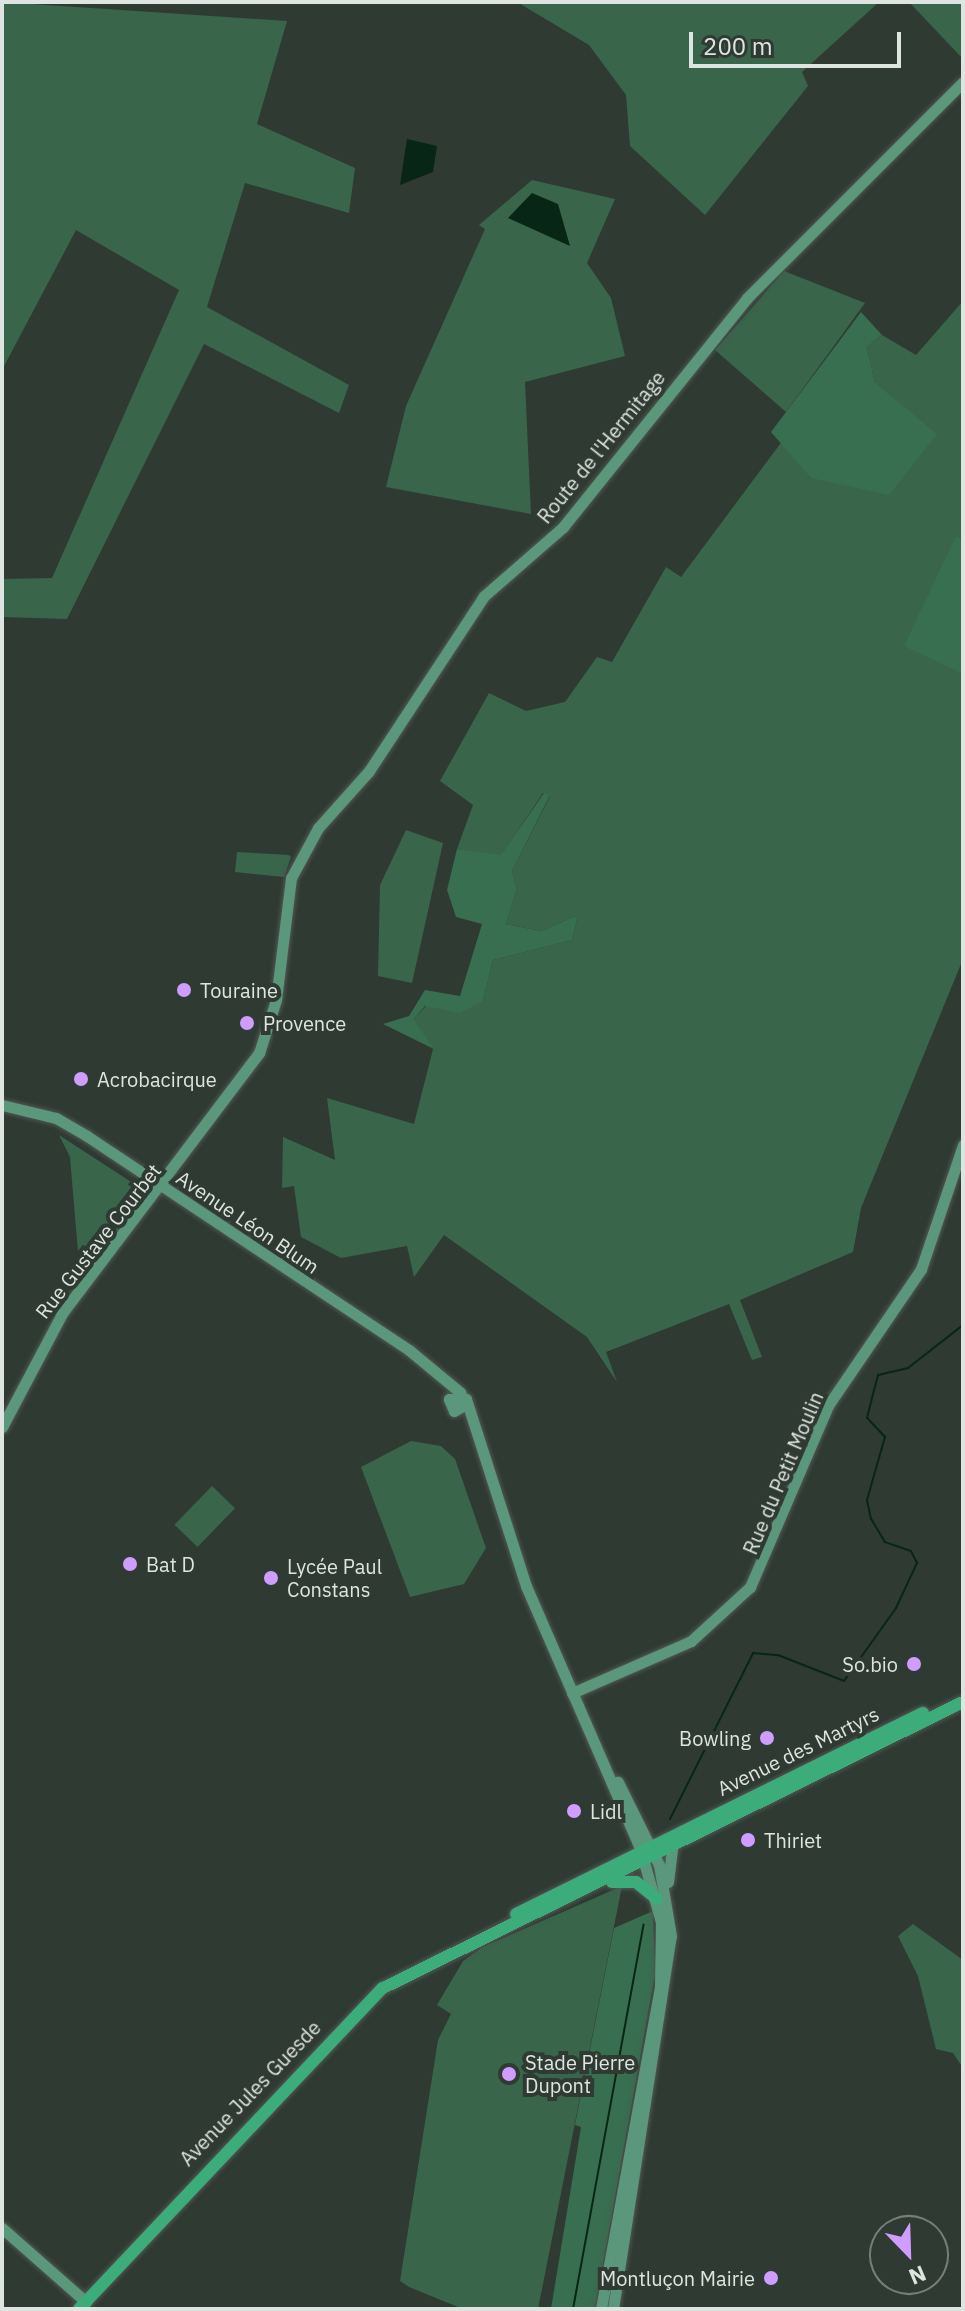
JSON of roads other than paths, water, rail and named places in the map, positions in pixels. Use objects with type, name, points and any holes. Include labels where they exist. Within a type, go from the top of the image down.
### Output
[{"type":"main road","name":"Avenue des Martyrs","points":[[648,1853],[963,1693]]},
{"type":"main road","name":"Avenue des Martyrs","points":[[648,1853],[672,1849],[963,1702]]},
{"type":"main road","name":"Avenue Jules Guesde","points":[[476,1939],[593,1886],[648,1853]]},
{"type":"main road","name":"Avenue Jules Guesde","points":[[83,2305],[364,2003],[476,1939],[648,1853]]},
{"type":"main road","points":[[593,1886],[630,1880],[660,1894]]},
{"type":"street","name":"Route de l'Hermitage","points":[[237,1087],[271,1023],[301,854],[369,771],[484,596],[563,527],[747,298],[963,82]]},
{"type":"street","name":"Rue Gustave Courbet","points":[[2,1427],[63,1312],[237,1087]]},
{"type":"street","name":"Avenue Léon Blum","points":[[2,1105],[56,1118],[409,1350],[459,1402],[478,1433],[526,1586],[648,1853],[660,1894]]},
{"type":"street","name":"Avenue Léon Blum","points":[[2,1112],[55,1125],[161,1188]]},
{"type":"street","name":"Rue du Petit Moulin","points":[[575,1699],[691,1641],[750,1587],[836,1391],[921,1269],[963,1145]]},
{"type":"street","points":[[601,2309],[660,1987],[660,1894],[672,1849]]},
{"type":"street","points":[[613,2309],[668,1985],[660,1894]]},
{"type":"street","points":[[2,2228],[83,2305]]},
{"type":"waterway","points":[[670,1819],[753,1653],[778,1655],[844,1681],[896,1608],[917,1563],[911,1551],[885,1542],[871,1519],[867,1500],[885,1437],[867,1418],[878,1375],[908,1368],[963,1325]]},
{"type":"waterway","points":[[573,2309],[644,1924]]},
{"type":"place","name":"Touraine","points":[[184,990]]},
{"type":"place","name":"Provence","points":[[247,1023]]},
{"type":"place","name":"Acrobacirque","points":[[81,1079]]},
{"type":"place","name":"Bat D","points":[[130,1564]]},
{"type":"place","name":"Lycée Paul Constans","points":[[271,1578]]},
{"type":"place","name":"So.bio","points":[[914,1664]]},
{"type":"place","name":"Bowling","points":[[767,1738]]},
{"type":"place","name":"Lidl","points":[[574,1811]]},
{"type":"place","name":"Thiriet","points":[[748,1840]]},
{"type":"place","name":"Stade Pierre Dupont","points":[[509,2074]]},
{"type":"place","name":"Montluçon Mairie","points":[[771,2278]]}]
